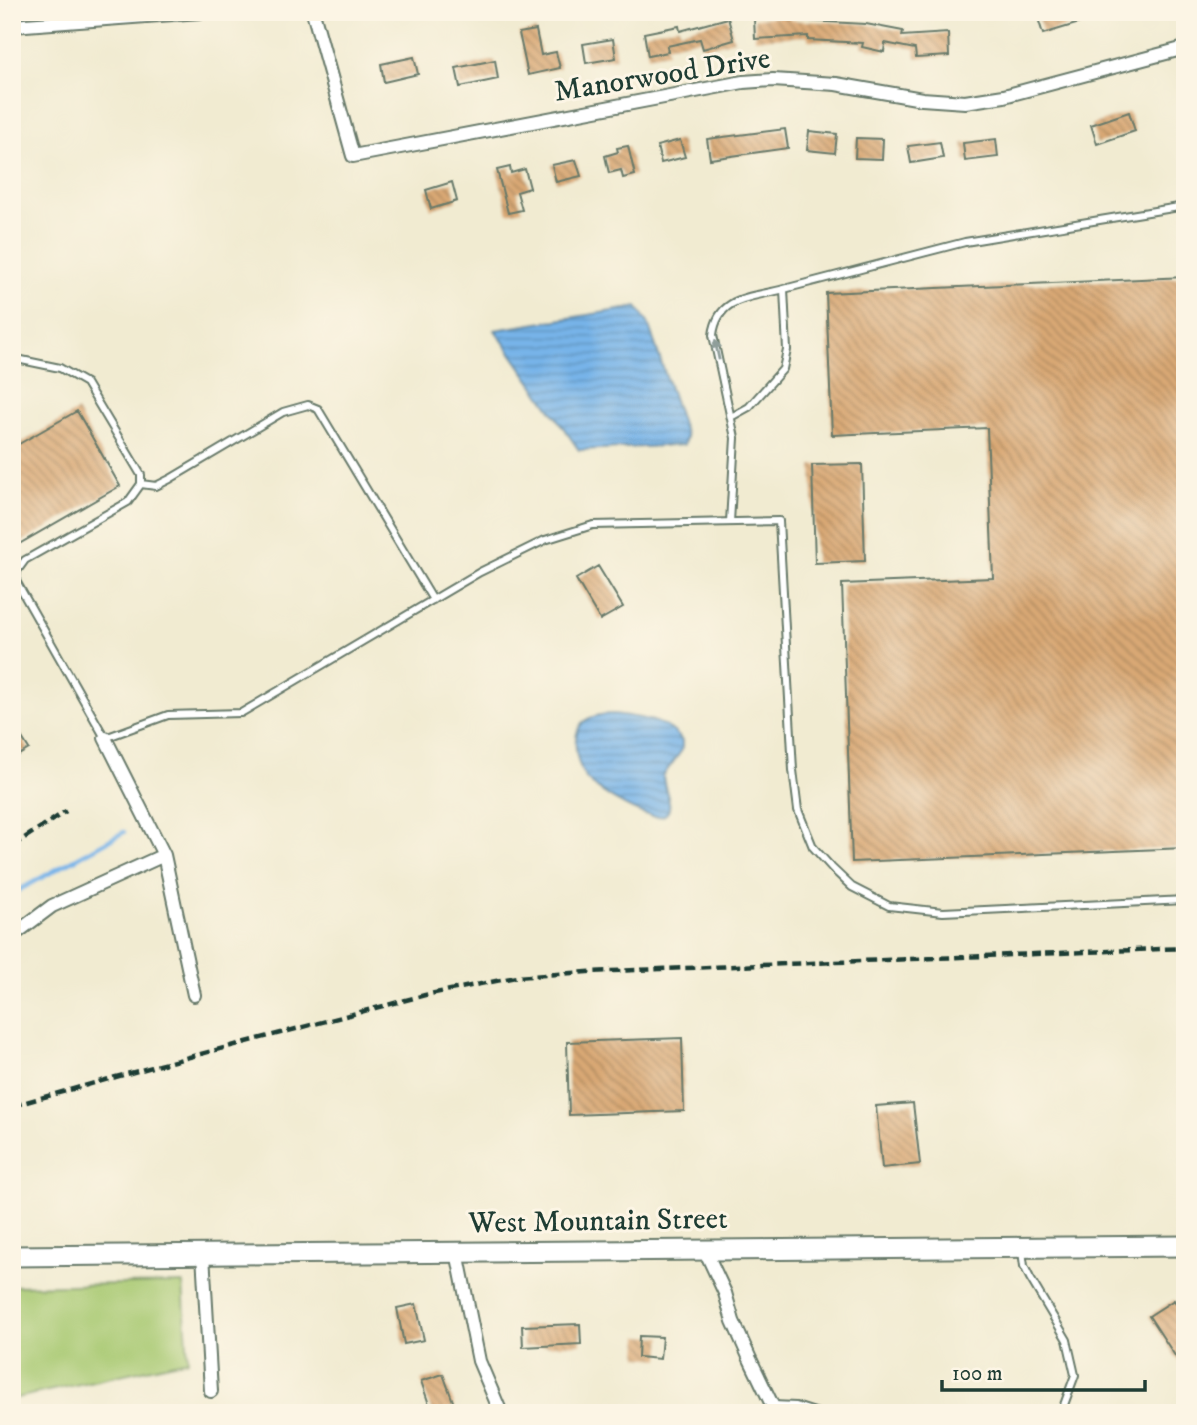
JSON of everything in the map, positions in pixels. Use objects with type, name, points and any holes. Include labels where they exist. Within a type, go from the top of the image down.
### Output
[{"type":"main road","name":"West Mountain Street","points":[[12,1256],[1185,1245]]},
{"type":"street","points":[[12,26],[200,12]]},
{"type":"street","name":"Manorwood Drive","points":[[313,12],[353,156],[743,82],[836,84],[922,99],[965,102],[1004,96],[1185,48]]},
{"type":"street","points":[[105,738],[164,855],[194,995]]},
{"type":"street","points":[[12,936],[52,906],[164,855]]},
{"type":"street","points":[[704,1248],[725,1293],[733,1321],[775,1409]]},
{"type":"street","points":[[457,1252],[479,1361],[501,1413]]},
{"type":"street","points":[[203,1254],[211,1391]]},
{"type":"lane","points":[[730,522],[735,438],[713,335],[715,319],[729,305],[739,300],[965,242],[1185,206]]},
{"type":"lane","points":[[731,417],[749,407],[783,369],[787,350],[784,289]]},
{"type":"lane","points":[[12,358],[60,368],[86,383],[141,475],[141,484],[128,502],[25,560],[17,572],[16,581],[105,738],[168,715],[241,713],[480,572],[545,540],[593,525],[779,521],[793,769],[798,810],[813,847],[832,869],[852,887],[889,906],[943,912],[1185,900]]},
{"type":"lane","points":[[141,484],[156,485],[170,479],[283,412],[309,405],[318,409],[433,600]]},
{"type":"lane","points":[[1021,1247],[1024,1266],[1067,1340],[1074,1375],[1061,1413]]},
{"type":"lane","points":[[775,1409],[796,1406],[818,1413]]},
{"type":"green space","points":[[183,1283],[188,1360],[12,1399],[12,1286]]},
{"type":"water","points":[[637,307],[648,323],[686,436],[684,445],[579,450],[495,330]]},
{"type":"water","points":[[615,714],[661,724],[682,741],[682,750],[663,776],[669,805],[667,813],[651,816],[625,806],[592,784],[582,771],[576,753],[580,727],[585,721],[596,716]]},
{"type":"building","points":[[1036,12],[1106,12],[1106,15],[1043,34]]},
{"type":"building","points":[[790,16],[790,20],[866,24],[903,31],[902,36],[948,33],[949,56],[916,58],[915,49],[885,43],[884,52],[862,47],[863,43],[808,40],[808,36],[755,39],[754,18]]},
{"type":"building","points":[[728,18],[734,40],[703,49],[700,39],[667,46],[668,52],[648,56],[644,33],[679,26],[680,31]]},
{"type":"building","points":[[536,30],[541,55],[556,52],[560,68],[528,75],[519,33]]},
{"type":"building","points":[[613,39],[616,58],[586,63],[583,44]]},
{"type":"building","points":[[414,57],[418,74],[384,82],[381,64]]},
{"type":"building","points":[[495,60],[498,79],[460,87],[456,68]]},
{"type":"building","points":[[1129,112],[1135,131],[1097,144],[1091,125]]},
{"type":"building","points":[[785,129],[788,148],[710,159],[707,139]]},
{"type":"building","points":[[809,131],[837,134],[835,153],[807,150]]},
{"type":"building","points":[[856,138],[883,139],[882,159],[855,158]]},
{"type":"building","points":[[996,139],[998,157],[965,161],[963,143]]},
{"type":"building","points":[[680,140],[685,157],[661,163],[657,146]]},
{"type":"building","points":[[940,142],[943,158],[911,163],[908,146]]},
{"type":"building","points":[[628,146],[635,175],[623,178],[621,170],[609,173],[605,156],[618,152],[617,148]]},
{"type":"building","points":[[576,160],[581,176],[556,182],[552,165]]},
{"type":"building","points":[[510,167],[511,173],[525,169],[530,188],[517,192],[522,210],[508,213],[497,170]]},
{"type":"building","points":[[452,182],[457,201],[431,209],[426,190]]},
{"type":"building","points":[[1185,277],[1185,848],[852,862],[842,584],[993,578],[987,428],[832,435],[826,293]]},
{"type":"building","points":[[77,411],[120,486],[12,548],[12,448]]},
{"type":"building","points":[[862,464],[865,561],[815,563],[812,465]]},
{"type":"building","points":[[598,566],[623,607],[600,620],[576,579]]},
{"type":"building","points":[[12,722],[29,749],[12,759]]},
{"type":"building","points":[[682,1038],[684,1111],[569,1115],[567,1042]]},
{"type":"building","points":[[913,1103],[920,1164],[882,1168],[876,1106]]},
{"type":"building","points":[[1174,1300],[1181,1311],[1185,1308],[1185,1371],[1149,1316]]},
{"type":"building","points":[[416,1304],[424,1340],[404,1344],[397,1308]]},
{"type":"building","points":[[580,1324],[581,1344],[523,1347],[522,1326]]},
{"type":"building","points":[[639,1336],[662,1337],[660,1359],[638,1357]]},
{"type":"building","points":[[443,1374],[455,1407],[432,1413],[421,1381]]},
{"type":"waterway","points":[[12,894],[124,832]]},
{"type":"railway","points":[[12,846],[66,811]]},
{"type":"railway","points":[[12,1106],[425,995],[516,977],[1185,948]]}]
